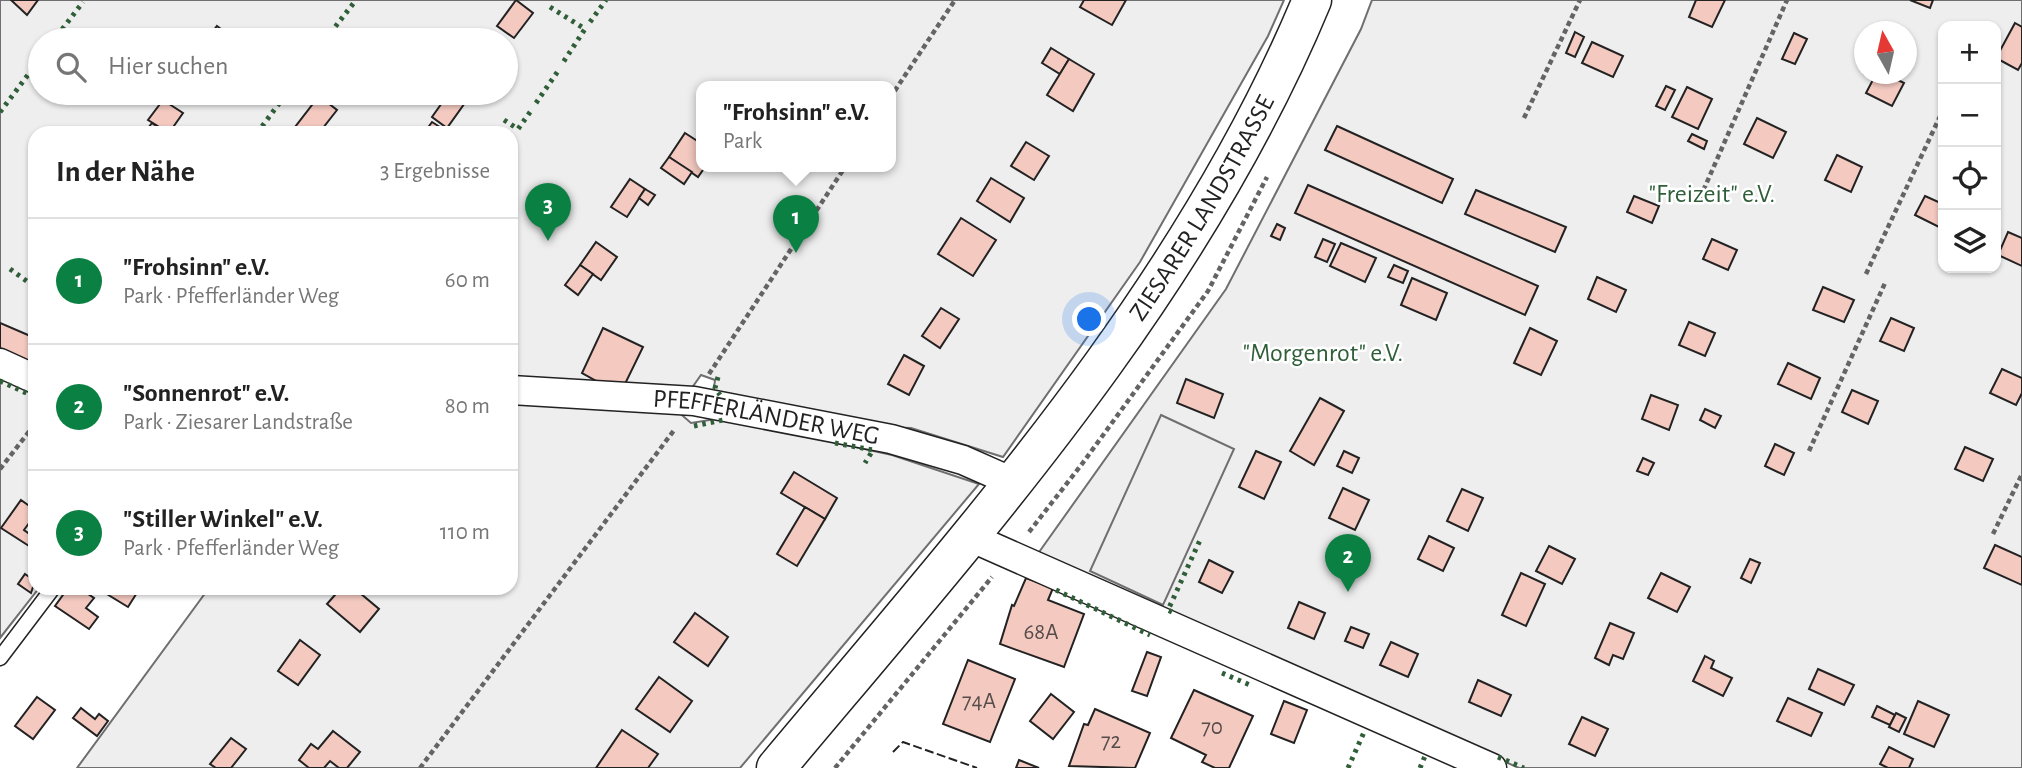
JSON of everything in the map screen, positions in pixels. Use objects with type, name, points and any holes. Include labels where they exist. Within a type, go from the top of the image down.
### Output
[{"type":"main road","name":"ZIESARER LANDSTRASSE","points":[[776,768],[1015,483],[1121,338],[1167,270],[1236,154],[1312,0]]},
{"type":"street","points":[[0,363],[28,376]]},
{"type":"street","name":"PFEFFERLÄNDER WEG","points":[[518,390],[694,401],[891,439],[963,460],[1015,483]]},
{"type":"street","points":[[970,537],[1492,768]]},
{"type":"lane","points":[[0,658],[47,595]]},
{"type":"path","points":[[896,90],[955,0]]},
{"type":"path","points":[[1524,118],[1580,0]]},
{"type":"path","points":[[1700,198],[1787,0]]},
{"type":"path","points":[[1866,274],[1938,121]]},
{"type":"path","points":[[708,377],[842,172]]},
{"type":"path","points":[[1809,451],[1885,283]]},
{"type":"path","points":[[420,768],[683,418]]},
{"type":"path","points":[[0,469],[28,434]]},
{"type":"path","points":[[1993,534],[2022,474]]},
{"type":"green space","points":[[0,0],[1284,0],[1268,36],[1140,262],[1003,457],[911,428],[880,427],[713,396],[715,380],[701,375],[689,392],[518,380],[518,126],[28,126],[28,361],[0,348]]},
{"type":"green space","points":[[1372,0],[2022,0],[2022,768],[1519,768],[1037,555],[1226,289],[1361,29]]},
{"type":"green space","points":[[0,378],[28,391],[28,595],[34,595],[0,638]]},
{"type":"green space","points":[[518,399],[675,409],[691,423],[722,418],[892,455],[979,484],[740,768],[77,768],[204,595],[518,595]]},
{"type":"shaded area","points":[[1161,415],[1234,449],[1163,605],[1090,571]]},
{"type":"building","points":[[11,0],[38,0],[27,15]]},
{"type":"building","points":[[516,0],[533,13],[518,33],[518,28],[497,26]]},
{"type":"building","points":[[1084,0],[1126,0],[1112,25],[1080,7]]},
{"type":"building","points":[[1696,0],[1725,0],[1712,27],[1689,17]]},
{"type":"building","points":[[1910,0],[1933,0],[1930,8]]},
{"type":"building","points":[[2015,23],[2022,27],[2022,63],[2018,70],[2001,61],[2001,49]]},
{"type":"building","points":[[1575,32],[1584,37],[1575,57],[1566,53]]},
{"type":"building","points":[[1794,33],[1807,39],[1795,64],[1782,59]]},
{"type":"building","points":[[1592,42],[1623,56],[1613,77],[1582,63]]},
{"type":"building","points":[[1051,48],[1069,59],[1060,74],[1042,63]]},
{"type":"building","points":[[1069,59],[1094,74],[1073,111],[1047,95]]},
{"type":"building","points":[[1871,84],[1903,84],[1892,106],[1866,93]]},
{"type":"building","points":[[1666,86],[1675,90],[1665,110],[1656,106]]},
{"type":"building","points":[[1687,87],[1712,99],[1698,129],[1672,117]]},
{"type":"building","points":[[159,105],[171,105],[183,113],[174,126],[158,126],[148,120]]},
{"type":"building","points":[[312,105],[331,105],[337,110],[324,126],[296,126]]},
{"type":"building","points":[[440,105],[463,105],[448,126],[432,117]]},
{"type":"building","points":[[1757,118],[1786,132],[1773,158],[1744,144]]},
{"type":"building","points":[[1337,126],[1453,179],[1442,203],[1325,150]]},
{"type":"building","points":[[685,133],[696,140],[696,172],[702,172],[698,177],[669,157]]},
{"type":"building","points":[[1692,134],[1707,141],[1704,149],[1688,141]]},
{"type":"building","points":[[1026,142],[1049,156],[1034,180],[1011,166]]},
{"type":"building","points":[[1837,155],[1862,167],[1851,192],[1825,180]]},
{"type":"building","points":[[669,157],[692,172],[684,184],[661,168]]},
{"type":"building","points":[[991,178],[1024,198],[1010,222],[977,201]]},
{"type":"building","points":[[630,179],[645,189],[627,217],[611,207]]},
{"type":"building","points":[[1308,185],[1538,286],[1525,315],[1295,213]]},
{"type":"building","points":[[645,189],[655,195],[648,205],[639,198]]},
{"type":"building","points":[[1476,190],[1566,227],[1555,252],[1465,214]]},
{"type":"building","points":[[1634,196],[1659,206],[1652,223],[1627,212]]},
{"type":"building","points":[[1925,196],[1938,202],[1938,226],[1915,215]]},
{"type":"building","points":[[961,218],[996,240],[973,276],[938,254]]},
{"type":"building","points":[[1277,224],[1285,228],[1280,240],[1271,236]]},
{"type":"building","points":[[2008,232],[2022,238],[2022,266],[2001,256],[2001,248]]},
{"type":"building","points":[[1323,239],[1335,244],[1327,262],[1315,257]]},
{"type":"building","points":[[1712,239],[1737,250],[1728,270],[1703,259]]},
{"type":"building","points":[[596,242],[617,257],[601,280],[580,265]]},
{"type":"building","points":[[1341,243],[1376,258],[1365,282],[1330,266]]},
{"type":"building","points":[[580,265],[593,274],[578,295],[565,285]]},
{"type":"building","points":[[1394,265],[1408,271],[1403,283],[1388,277]]},
{"type":"building","points":[[1597,277],[1626,290],[1616,312],[1588,299]]},
{"type":"building","points":[[1412,278],[1447,293],[1436,320],[1401,305]]},
{"type":"building","points":[[1823,287],[1854,300],[1844,322],[1813,310]]},
{"type":"building","points":[[941,308],[959,319],[940,348],[922,336]]},
{"type":"building","points":[[1891,318],[1914,328],[1904,351],[1880,341]]},
{"type":"building","points":[[1689,322],[1715,333],[1705,356],[1679,345]]},
{"type":"building","points":[[0,323],[28,335],[28,361],[0,348]]},
{"type":"building","points":[[603,328],[643,347],[624,386],[600,383],[582,373]]},
{"type":"building","points":[[1530,328],[1557,341],[1541,375],[1514,363]]},
{"type":"building","points":[[904,355],[924,366],[909,395],[888,384]]},
{"type":"building","points":[[1788,363],[1820,378],[1811,399],[1778,384]]},
{"type":"building","points":[[2002,369],[2022,378],[2022,393],[2016,405],[1990,393]]},
{"type":"building","points":[[1186,379],[1223,394],[1214,418],[1177,403]]},
{"type":"building","points":[[1852,390],[1878,401],[1868,424],[1842,412]]},
{"type":"building","points":[[1651,395],[1678,405],[1669,430],[1642,419]]},
{"type":"building","points":[[1320,398],[1344,411],[1314,465],[1290,451]]},
{"type":"building","points":[[1705,409],[1721,416],[1715,428],[1700,420]]},
{"type":"building","points":[[1775,444],[1794,453],[1784,475],[1765,466]]},
{"type":"building","points":[[1965,447],[1993,459],[1983,481],[1955,469]]},
{"type":"building","points":[[1256,451],[1281,462],[1264,499],[1239,487]]},
{"type":"building","points":[[1344,451],[1359,458],[1352,473],[1337,466]]},
{"type":"building","points":[[1643,458],[1654,463],[1648,475],[1637,471]]},
{"type":"building","points":[[794,472],[837,498],[825,519],[781,493]]},
{"type":"building","points":[[1343,488],[1369,500],[1355,530],[1329,518]]},
{"type":"building","points":[[1462,489],[1483,498],[1468,531],[1447,521]]},
{"type":"building","points":[[21,500],[28,505],[28,525],[24,530],[28,533],[28,545],[1,528]]},
{"type":"building","points":[[805,507],[825,519],[797,566],[777,554]]},
{"type":"building","points":[[1429,536],[1454,548],[1443,571],[1418,559]]},
{"type":"building","points":[[1995,545],[2022,557],[2022,585],[1984,568]]},
{"type":"building","points":[[1549,546],[1575,559],[1562,584],[1536,571]]},
{"type":"building","points":[[1750,559],[1760,563],[1751,583],[1741,578]]},
{"type":"building","points":[[1209,560],[1233,572],[1222,593],[1199,582]]},
{"type":"building","points":[[1521,573],[1545,584],[1526,626],[1502,615]]},
{"type":"building","points":[[1661,573],[1690,587],[1677,612],[1648,598]]},
{"type":"building","points":[[25,574],[28,576],[28,591],[18,584]]},
{"type":"building","points":[[1026,578],[1053,588],[1048,600],[1084,614],[1064,667],[1000,644],[1012,605],[1014,606]]},
{"type":"building","points":[[63,595],[90,595],[94,598],[86,608],[98,617],[89,629],[55,606]]},
{"type":"building","points":[[108,595],[136,595],[128,607]]},
{"type":"building","points":[[335,595],[362,595],[379,609],[360,632],[327,604]]},
{"type":"building","points":[[1299,602],[1325,613],[1314,639],[1288,628]]},
{"type":"building","points":[[695,613],[728,637],[708,666],[674,642]]},
{"type":"building","points":[[1610,623],[1634,633],[1623,659],[1613,655],[1609,665],[1595,658]]},
{"type":"building","points":[[1351,627],[1369,634],[1363,648],[1345,641]]},
{"type":"building","points":[[300,640],[320,655],[298,685],[278,671]]},
{"type":"building","points":[[1391,642],[1418,654],[1408,677],[1380,665]]},
{"type":"building","points":[[1147,652],[1161,657],[1147,696],[1132,691]]},
{"type":"building","points":[[1705,656],[1714,661],[1711,668],[1732,678],[1723,696],[1693,681]]},
{"type":"building","points":[[968,660],[1015,679],[990,742],[943,724]]},
{"type":"building","points":[[1818,669],[1854,685],[1844,705],[1809,689]]},
{"type":"building","points":[[659,677],[692,701],[670,732],[636,709]]},
{"type":"building","points":[[1478,680],[1511,695],[1501,716],[1469,702]]},
{"type":"building","points":[[1194,690],[1253,716],[1229,768],[1215,768],[1202,762],[1206,755],[1171,738]]},
{"type":"building","points":[[1051,694],[1074,712],[1053,739],[1030,721]]},
{"type":"building","points":[[37,697],[55,710],[33,739],[15,726]]},
{"type":"building","points":[[1788,698],[1822,713],[1811,736],[1777,721]]},
{"type":"building","points":[[1284,701],[1307,710],[1294,743],[1271,734]]},
{"type":"building","points":[[1918,701],[1949,715],[1934,747],[1904,734]]},
{"type":"building","points":[[1877,706],[1895,715],[1890,725],[1872,717]]},
{"type":"building","points":[[81,708],[95,719],[99,714],[108,721],[97,736],[73,718]]},
{"type":"building","points":[[1095,709],[1150,733],[1135,768],[1069,766],[1084,724],[1088,725]]},
{"type":"building","points":[[1896,713],[1906,718],[1899,732],[1889,727]]},
{"type":"building","points":[[1582,717],[1608,729],[1595,756],[1569,744]]},
{"type":"building","points":[[622,730],[658,754],[648,768],[596,768]]},
{"type":"building","points":[[333,731],[360,752],[347,768],[339,768],[330,761],[324,768],[309,768],[299,760],[311,744],[318,749]]},
{"type":"building","points":[[231,738],[246,749],[231,768],[216,768],[210,764]]},
{"type":"building","points":[[1889,747],[1913,759],[1909,768],[1888,768],[1880,764]]},
{"type":"building","points":[[1019,760],[1039,768],[1016,768]]},
{"type":"hedge","points":[[334,28],[356,0]]},
{"type":"hedge","points":[[590,22],[606,0]]},
{"type":"hedge","points":[[63,28],[83,2]]},
{"type":"hedge","points":[[550,7],[585,29],[562,64]]},
{"type":"hedge","points":[[536,103],[558,71]]},
{"type":"hedge","points":[[0,112],[28,75]]},
{"type":"hedge","points":[[262,126],[278,105]]},
{"type":"hedge","points":[[518,129],[533,108]]},
{"type":"hedge","points":[[504,120],[513,126]]},
{"type":"hedge","points":[[10,269],[28,282]]},
{"type":"hedge","points":[[718,377],[715,388],[720,395]]},
{"type":"hedge","points":[[0,381],[28,394]]},
{"type":"hedge","points":[[694,426],[723,420]]},
{"type":"hedge","points":[[835,443],[873,450],[865,463]]},
{"type":"hedge","points":[[1172,612],[1168,610],[1201,538]]},
{"type":"hedge","points":[[1056,590],[1150,635]]},
{"type":"hedge","points":[[1222,673],[1250,685]]},
{"type":"hedge","points":[[1348,768],[1365,730]]},
{"type":"hedge","points":[[1420,768],[1425,756]]},
{"type":"hedge","points":[[1498,757],[1524,768]]},
{"type":"fence","points":[[893,752],[903,742],[977,768]]},
{"type":"place","name":"\"Stiller Winkel\" e.V.","points":[[548,241]]},
{"type":"place","name":"\"Frohsinn\" e.V.","points":[[796,253]]},
{"type":"place","name":"\"Sonnenrot\" e.V.","points":[[1348,592]]},
{"type":"park label","name":"\"Freizeit\" e.V.","points":[[1712,194]]},
{"type":"park label","name":"\"Morgenrot\" e.V.","points":[[1323,353]]}]
